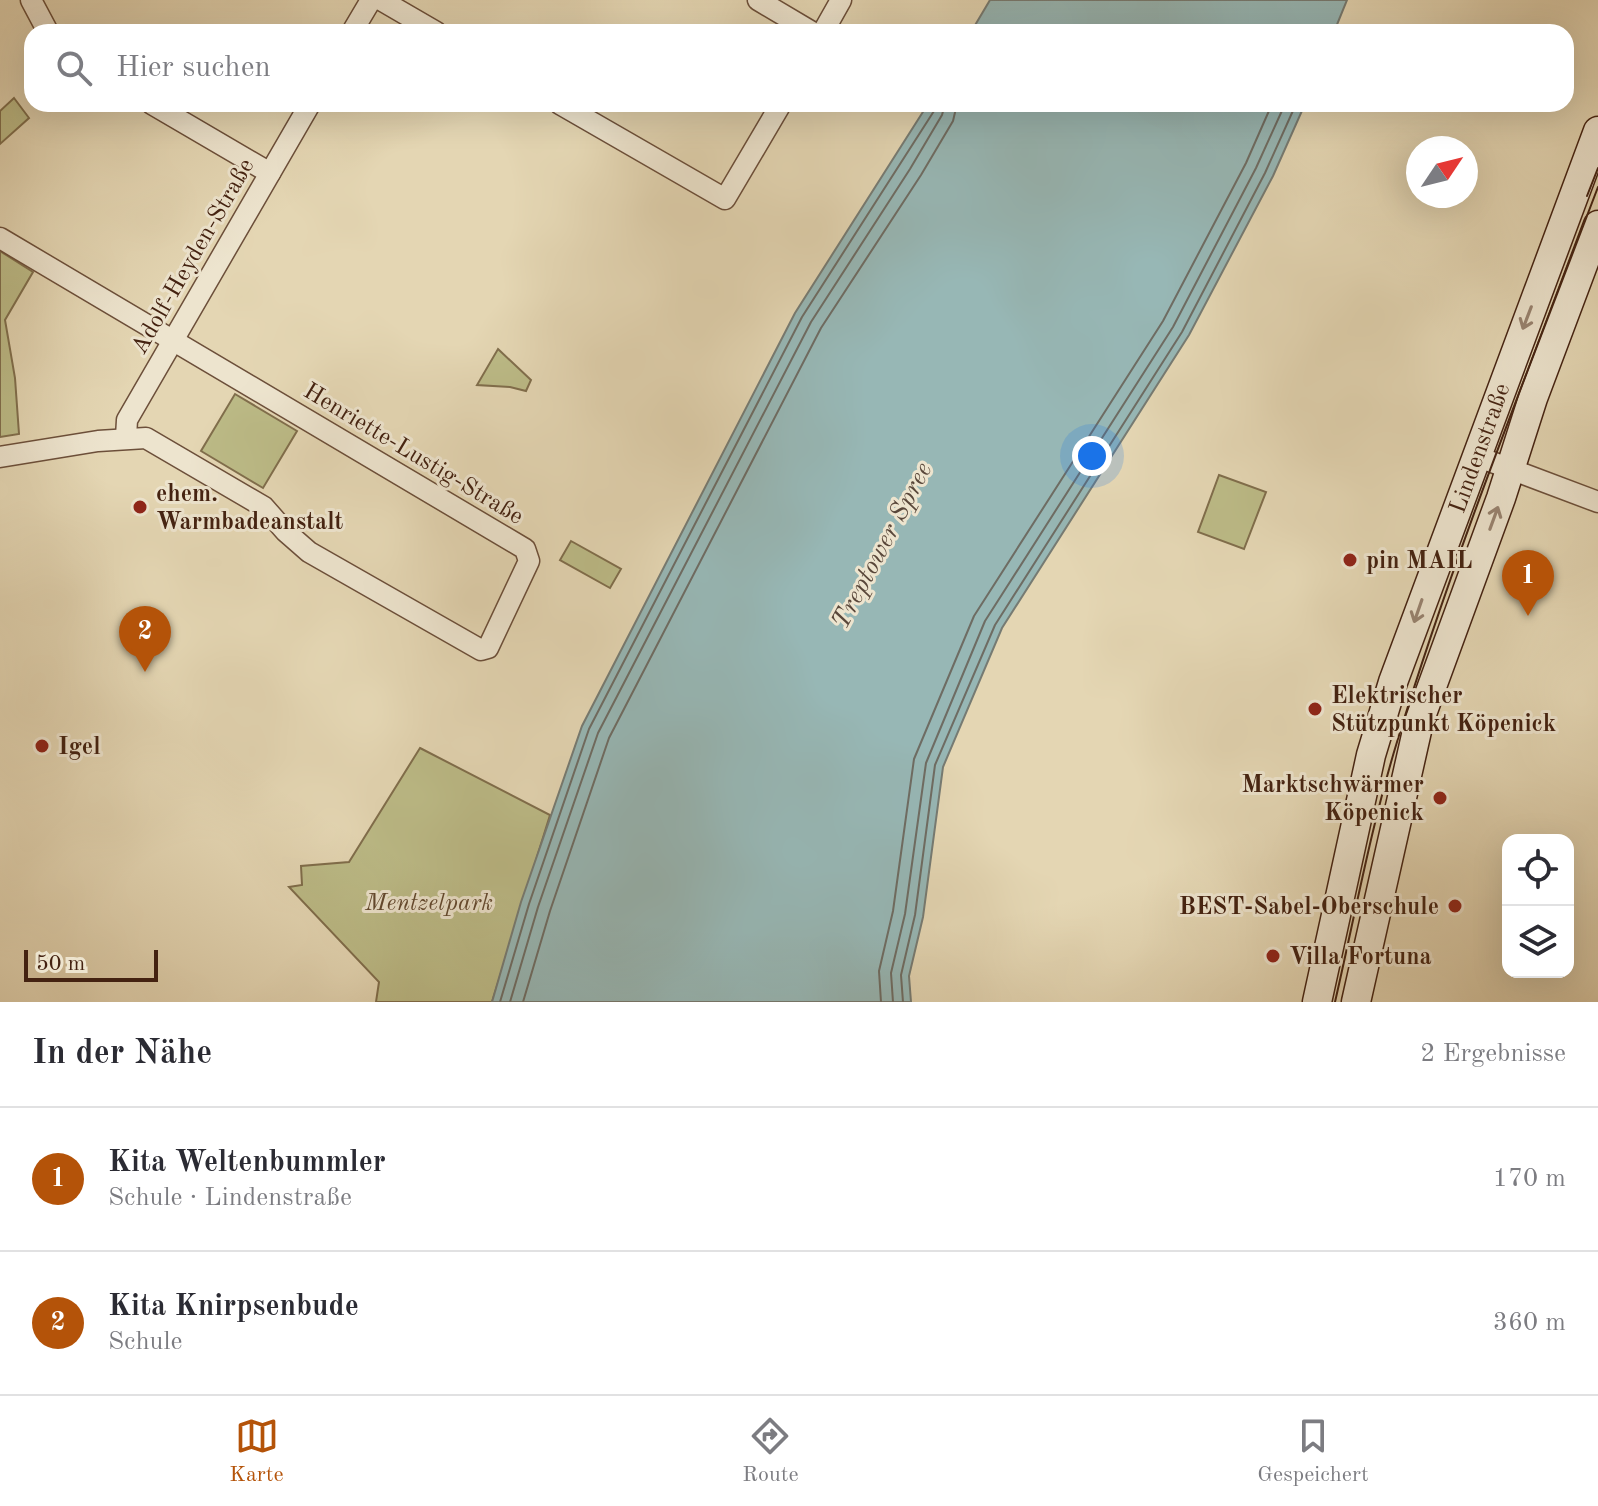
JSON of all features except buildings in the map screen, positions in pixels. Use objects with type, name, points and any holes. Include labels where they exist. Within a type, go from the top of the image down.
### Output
[{"type":"main road","name":"Lindenstraße","points":[[1317,1002],[1375,741],[1393,682],[1598,131]]},
{"type":"main road","name":"Lindenstraße","points":[[1356,1002],[1419,722],[1533,398],[1598,225]]},
{"type":"street","points":[[31,0],[44,24]]},
{"type":"street","points":[[357,24],[371,0]]},
{"type":"street","points":[[381,0],[422,24]]},
{"type":"street","points":[[758,0],[798,24]]},
{"type":"street","points":[[828,24],[841,0]]},
{"type":"street","points":[[166,112],[270,173]]},
{"type":"street","name":"Adolf-Heyden-Straße","points":[[126,437],[127,420],[305,112]]},
{"type":"street","points":[[574,112],[725,199],[776,112]]},
{"type":"street","name":"Henriette-Lustig-Straße","points":[[0,238],[525,549],[529,561],[488,648],[481,650],[303,548],[255,501],[146,438],[126,437]]},
{"type":"street","points":[[0,457],[126,437]]},
{"type":"street","points":[[1476,456],[1598,502]]},
{"type":"green space","points":[[14,98],[29,118],[0,144],[0,111]]},
{"type":"green space","points":[[0,251],[33,272],[5,320],[15,378],[19,434],[0,437]]},
{"type":"green space","points":[[498,349],[531,380],[526,391],[477,385]]},
{"type":"green space","points":[[235,394],[297,431],[263,488],[201,451]]},
{"type":"green space","points":[[1219,475],[1266,492],[1244,549],[1198,532]]},
{"type":"green space","points":[[571,541],[621,569],[610,588],[560,560]]},
{"type":"green space","name":"Mentzelpark","points":[[420,748],[550,815],[492,1002],[376,1002],[379,982],[289,887],[302,885],[301,866],[349,862]]},
{"type":"water","points":[[990,0],[1347,0],[1337,24],[976,24]]},
{"type":"water","name":"Treptower Spree","points":[[923,112],[1301,112],[1273,176],[1189,335],[1002,628],[943,767],[923,917],[909,976],[911,1002],[492,1002],[521,902],[582,726],[795,313]]},
{"type":"tram line","points":[[1587,196],[1598,168]]},
{"type":"tram line","points":[[1335,1002],[1379,806],[1419,672],[1493,463],[1598,187]]},
{"type":"place","name":"ehem. Warmbadeanstalt","points":[[140,507]]},
{"type":"place","name":"pin MAIL","points":[[1350,560]]},
{"type":"place","name":"Kita Weltenbummler","points":[[1528,616]]},
{"type":"place","name":"Kita Knirpsenbude","points":[[145,672]]},
{"type":"place","name":"Elektrischer Stützpunkt Köpenick","points":[[1315,709]]},
{"type":"place","name":"Igel","points":[[42,746]]},
{"type":"place","name":"Marktschwärmer Köpenick","points":[[1440,798]]},
{"type":"place","name":"BEST-Sabel-Oberschule","points":[[1455,906]]},
{"type":"place","name":"Villa Fortuna","points":[[1273,956]]}]
